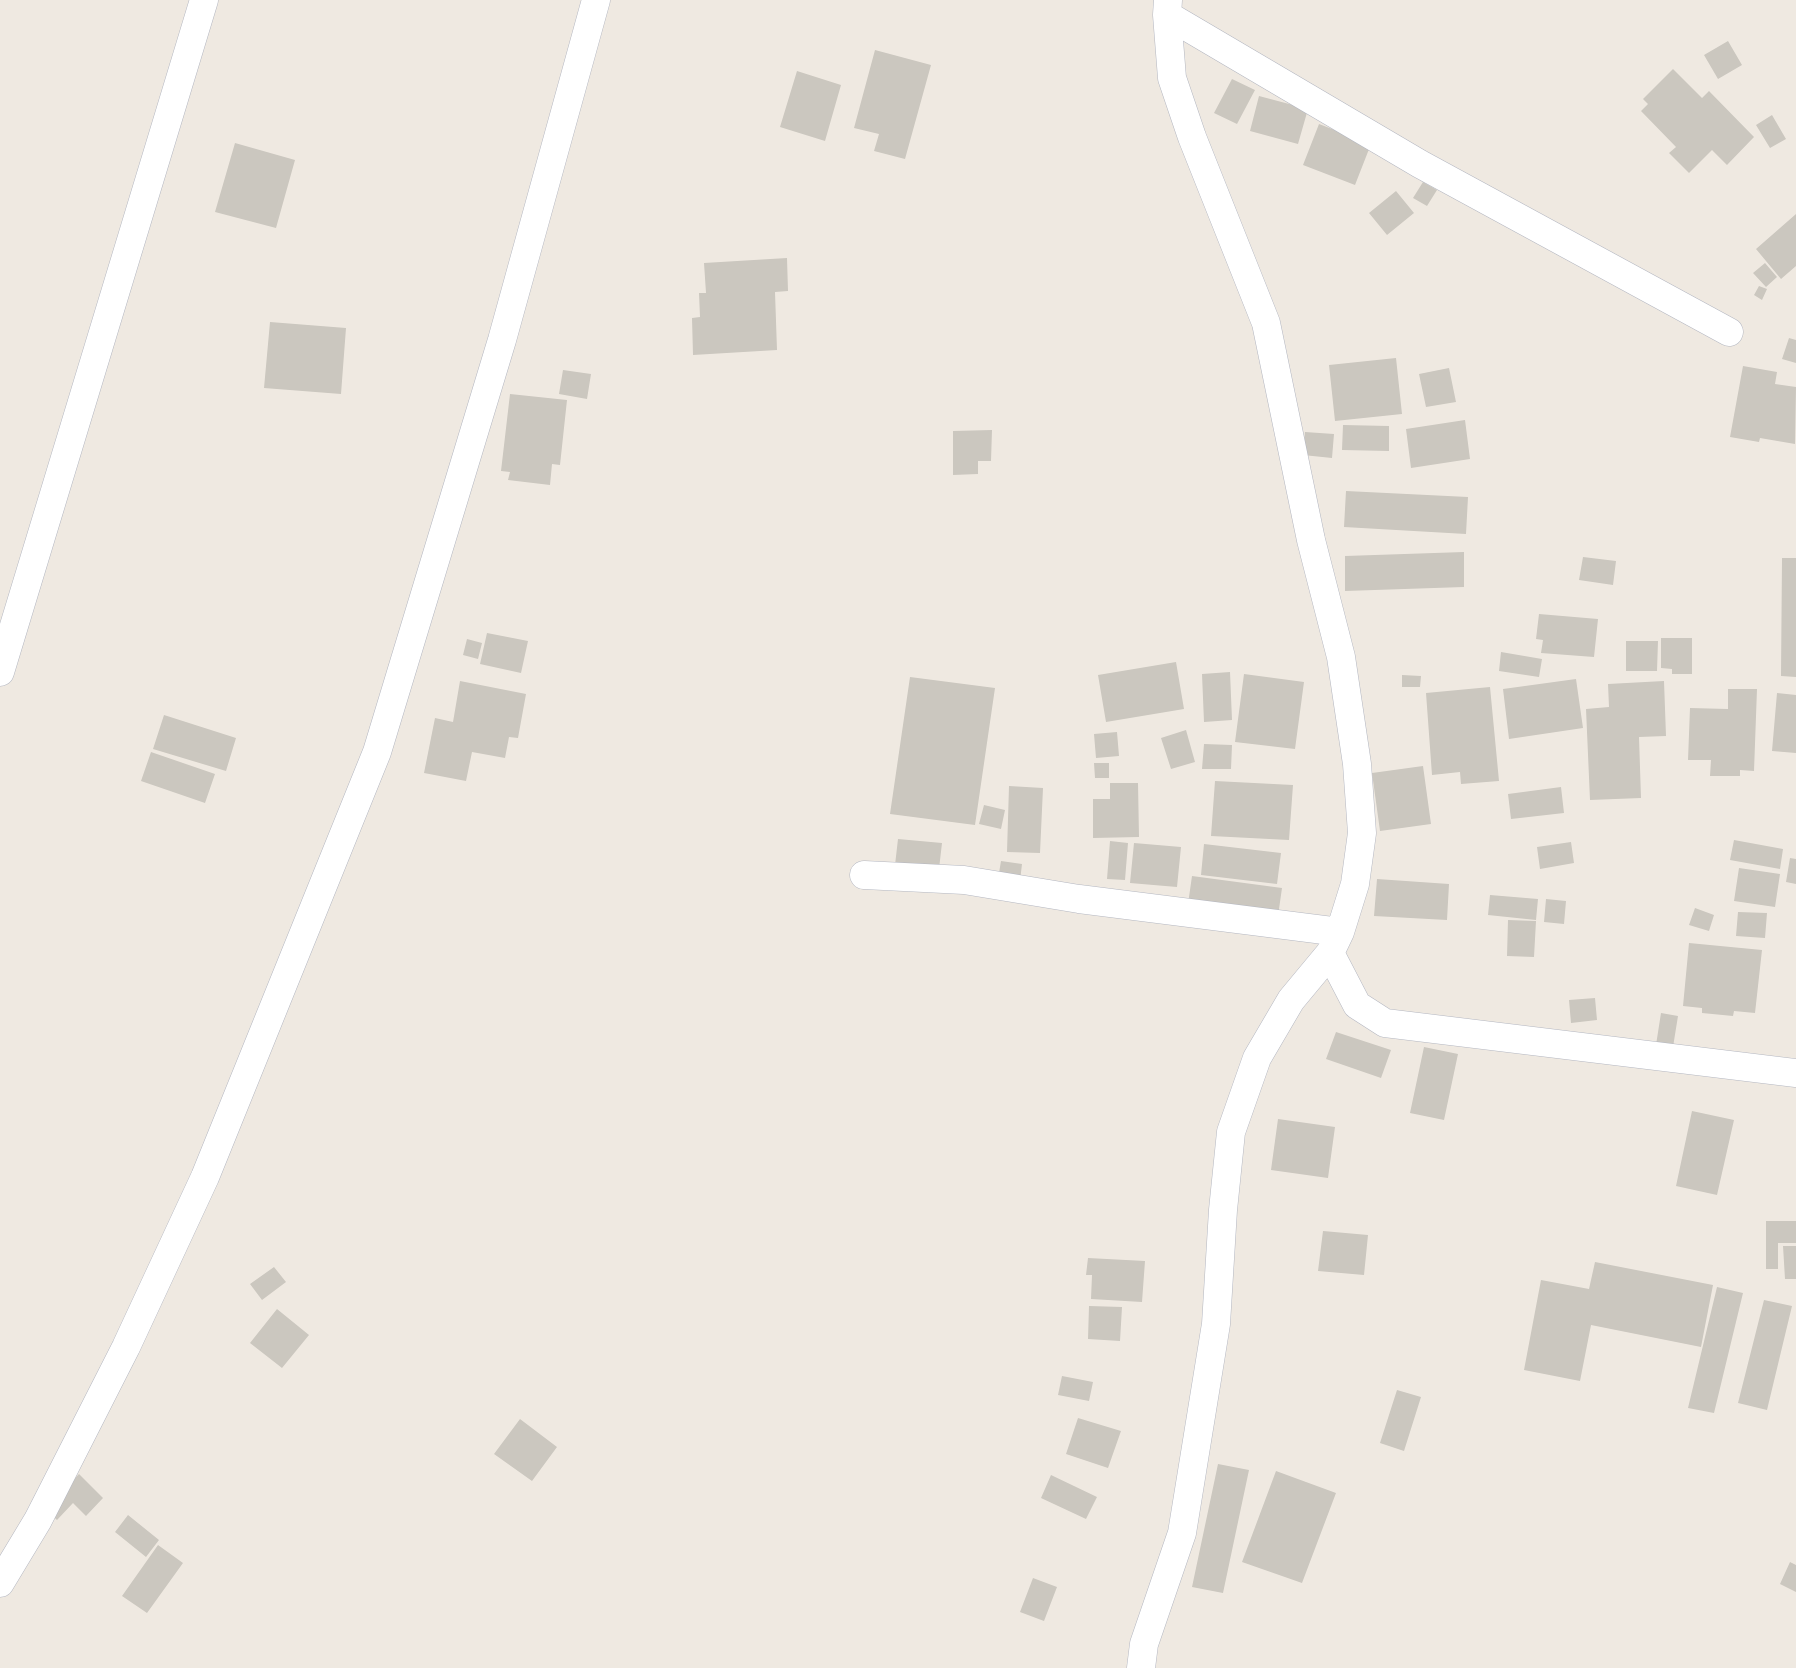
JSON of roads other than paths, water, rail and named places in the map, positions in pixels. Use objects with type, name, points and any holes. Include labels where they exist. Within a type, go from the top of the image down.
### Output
[{"type":"street","points":[[0,672],[204,0]]},
{"type":"street","points":[[0,1583],[38,1520],[126,1347],[205,1177],[378,752],[502,340],[596,0]]},
{"type":"street","points":[[1168,8],[1420,164],[1729,332]]},
{"type":"street","points":[[1140,1668],[1144,1644],[1182,1533],[1216,1324],[1223,1210],[1231,1132],[1257,1058],[1291,1000],[1335,942],[1355,884],[1362,833],[1356,764],[1341,657],[1311,540],[1266,322],[1192,137],[1172,78],[1168,8]]},
{"type":"street","points":[[864,875],[964,880],[1335,942]]},
{"type":"street","points":[[1335,942],[1357,1005],[1385,1023],[1796,1073]]}]
